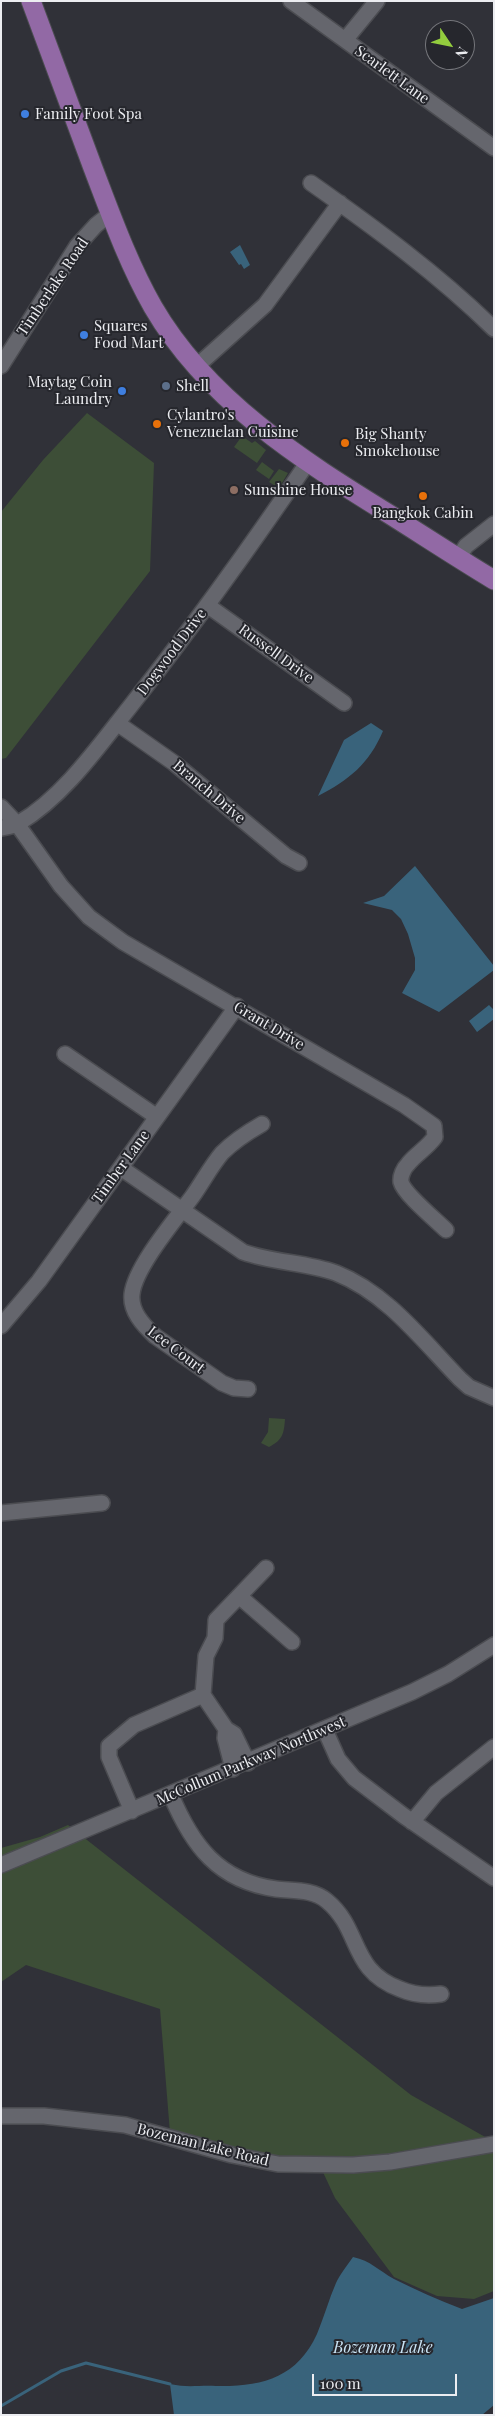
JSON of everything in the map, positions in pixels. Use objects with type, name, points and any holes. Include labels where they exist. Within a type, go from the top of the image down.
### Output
[{"type":"main road","points":[[31,1],[110,214],[134,270],[153,307],[197,366],[243,412],[308,462],[494,580]]},
{"type":"street","name":"Scarlett Lane","points":[[291,1],[494,148]]},
{"type":"street","points":[[345,40],[377,1]]},
{"type":"street","points":[[311,183],[454,290],[494,329]]},
{"type":"street","points":[[197,366],[265,305],[340,204]]},
{"type":"street","name":"Timberlake Road","points":[[1,366],[6,345],[77,246],[96,225],[110,214]]},
{"type":"street","name":"Dogwood Drive","points":[[1,828],[17,824],[32,814],[70,778],[117,723],[258,538],[308,462]]},
{"type":"street","points":[[458,558],[466,546],[494,524]]},
{"type":"street","name":"Russell Drive","points":[[208,605],[344,703]]},
{"type":"street","name":"Branch Drive","points":[[117,723],[174,763],[286,856],[299,863]]},
{"type":"street","points":[[1,807],[17,824]]},
{"type":"street","name":"Grant Drive","points":[[17,824],[61,886],[89,917],[132,947],[407,1101],[434,1126],[435,1136],[424,1150],[408,1163],[402,1172],[401,1182],[408,1192],[446,1230]]},
{"type":"street","name":"Timber Lane","points":[[1,1326],[39,1281],[237,1006]]},
{"type":"street","points":[[65,1054],[157,1117]]},
{"type":"street","name":"Lee Court","points":[[248,1389],[234,1388],[222,1383],[154,1336],[135,1312],[132,1294],[138,1276],[222,1154],[246,1133],[262,1124]]},
{"type":"street","points":[[121,1168],[243,1252],[263,1259],[325,1270],[366,1289],[392,1309],[460,1379],[479,1392],[494,1398]]},
{"type":"street","points":[[1,1513],[102,1502]]},
{"type":"street","points":[[248,1763],[234,1734],[226,1729],[203,1695],[206,1656],[215,1638],[216,1620],[266,1568]]},
{"type":"street","points":[[239,1596],[292,1642]]},
{"type":"street","name":"McCollum Parkway Northwest","points":[[1,1865],[248,1763],[426,1686],[494,1645]]},
{"type":"street","points":[[132,1811],[109,1757],[109,1746],[134,1725],[203,1695]]},
{"type":"street","points":[[226,1729],[225,1738],[233,1769]]},
{"type":"street","points":[[325,1730],[338,1759],[348,1772],[412,1822],[494,1878]]},
{"type":"street","points":[[412,1822],[436,1793],[494,1746]]},
{"type":"street","points":[[171,1795],[192,1839],[225,1870],[242,1881],[261,1887],[306,1891],[326,1900],[341,1917],[367,1968],[375,1976],[406,1992],[430,1996],[441,1994]]},
{"type":"street","name":"Bozeman Lake Road","points":[[1,2116],[44,2116],[125,2125],[232,2155],[278,2164],[353,2166],[390,2162],[494,2144]]},
{"type":"green space","points":[[87,413],[154,463],[150,571],[6,758],[1,759],[1,512],[43,460]]},
{"type":"green space","points":[[242,436],[252,443],[255,441],[266,450],[257,463],[234,447]]},
{"type":"green space","points":[[262,462],[274,471],[269,479],[256,470]]},
{"type":"green space","points":[[279,469],[288,473],[279,488],[269,482]]},
{"type":"green space","points":[[269,1418],[285,1419],[282,1436],[269,1447],[261,1443],[268,1432]]},
{"type":"green space","points":[[68,1825],[411,2095],[494,2142],[494,2291],[474,2299],[437,2296],[394,2277],[335,2198],[322,2170],[251,2168],[170,2133],[160,2009],[26,1965],[1,1982],[1,1848],[40,1837]]},
{"type":"water","points":[[240,245],[250,265],[244,269],[230,252]]},
{"type":"water","points":[[371,723],[383,731],[371,753],[357,770],[339,784],[318,796],[344,740]]},
{"type":"water","points":[[415,866],[494,966],[494,970],[439,1012],[402,993],[415,970],[415,958],[408,934],[401,919],[392,910],[363,903],[384,896]]},
{"type":"water","points":[[489,1005],[494,1010],[494,1019],[477,1032],[469,1021]]},
{"type":"water","name":"Bozeman Lake","points":[[353,2257],[370,2263],[394,2279],[462,2309],[494,2298],[494,2405],[482,2415],[174,2415],[170,2384],[232,2386],[262,2382],[276,2377],[299,2361],[309,2349],[317,2334],[336,2283]]},
{"type":"waterway","points":[[1,2406],[61,2371],[86,2363],[170,2384]]},
{"type":"place","name":"Family Foot Spa","points":[[25,114]]},
{"type":"place","name":"Squares Food Mart","points":[[84,335]]},
{"type":"place","name":"Shell","points":[[166,386]]},
{"type":"place","name":"Maytag Coin Laundry","points":[[122,391]]},
{"type":"place","name":"Cylantro's Venezuelan Cuisine","points":[[157,424]]},
{"type":"place","name":"Big Shanty Smokehouse","points":[[345,443]]},
{"type":"place","name":"Sunshine House","points":[[234,490]]},
{"type":"place","name":"Bangkok Cabin","points":[[423,496]]}]
